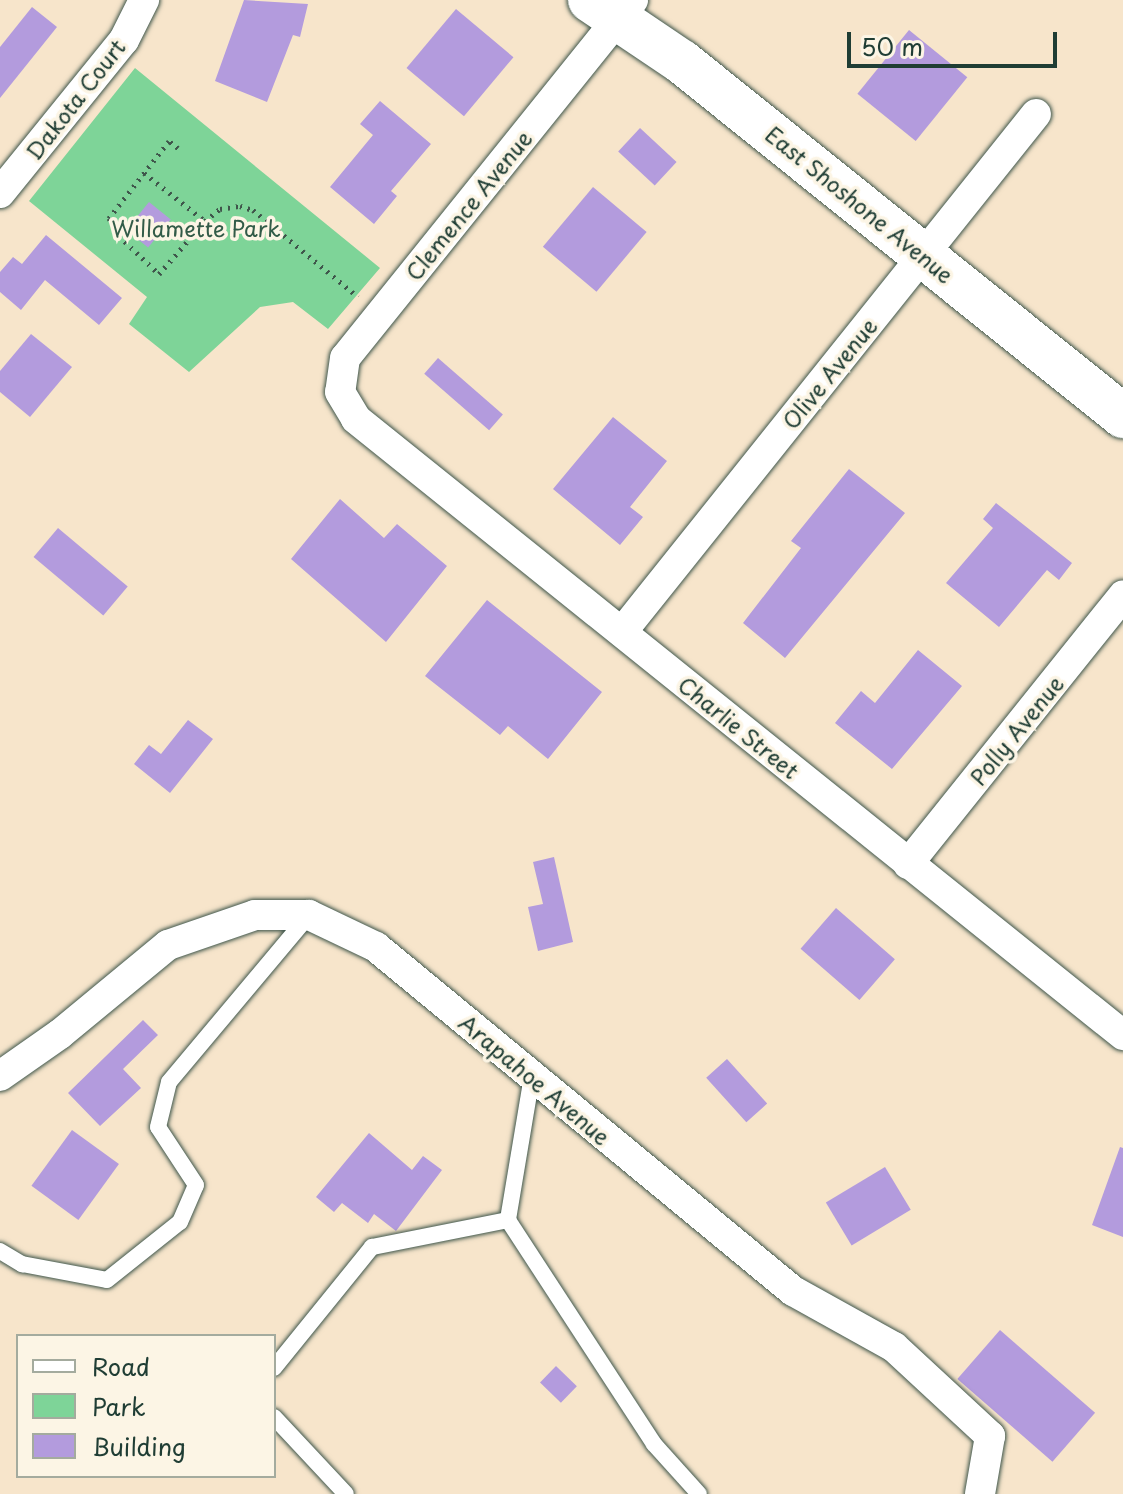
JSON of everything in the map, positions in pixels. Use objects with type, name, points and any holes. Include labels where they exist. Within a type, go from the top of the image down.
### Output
[{"type":"street","name":"Dakota Court","points":[[0,193],[124,40],[144,0]]},
{"type":"street","name":"East Shoshone Avenue","points":[[614,6],[1123,416]]},
{"type":"street","name":"Clemence Avenue","points":[[356,419],[340,392],[345,358],[614,6]]},
{"type":"street","name":"Olive Avenue","points":[[622,632],[1036,114]]},
{"type":"street","name":"Charlie Street","points":[[356,419],[1123,1035]]},
{"type":"street","name":"Polly Avenue","points":[[908,864],[1123,596]]},
{"type":"street","name":"Arapahoe Avenue","points":[[0,1076],[60,1034],[168,945],[255,915],[309,915],[376,947],[793,1291],[894,1347],[990,1436],[980,1494]]},
{"type":"lane","points":[[0,1251],[22,1264],[107,1280],[180,1222],[196,1185],[158,1127],[169,1082],[309,915]]},
{"type":"lane","points":[[532,1076],[508,1220],[654,1444],[699,1494]]},
{"type":"lane","points":[[276,1366],[372,1247],[508,1220]]},
{"type":"lane","points":[[276,1419],[346,1494]]},
{"type":"path","points":[[178,148],[169,141],[109,218],[119,236],[159,274],[205,221],[220,209],[253,210],[358,298]]},
{"type":"path","points":[[144,173],[205,221]]},
{"type":"green space","name":"Willamette Park","points":[[135,68],[380,268],[328,329],[293,302],[260,307],[189,372],[129,324],[147,297],[29,201]]},
{"type":"building","points":[[244,0],[308,4],[300,37],[293,35],[267,102],[215,81]]},
{"type":"building","points":[[32,7],[57,27],[0,98],[0,47]]},
{"type":"building","points":[[456,9],[513,57],[464,116],[407,68]]},
{"type":"building","points":[[909,30],[967,77],[916,141],[857,94]]},
{"type":"building","points":[[380,101],[431,144],[391,191],[397,196],[374,224],[330,187],[373,135],[360,124]]},
{"type":"building","points":[[640,128],[677,162],[655,186],[618,151]]},
{"type":"building","points":[[593,187],[647,232],[596,292],[543,247]]},
{"type":"building","points":[[149,202],[171,220],[148,248],[126,230]]},
{"type":"building","points":[[46,235],[122,298],[99,325],[45,280],[21,310],[0,292],[0,272],[13,257],[22,264]]},
{"type":"building","points":[[31,334],[72,367],[30,417],[0,392],[0,371]]},
{"type":"building","points":[[438,358],[503,414],[489,430],[424,374]]},
{"type":"building","points":[[613,417],[667,461],[630,507],[643,517],[620,545],[553,489]]},
{"type":"building","points":[[849,469],[905,513],[785,658],[743,623],[801,548],[791,541]]},
{"type":"building","points":[[340,499],[384,538],[397,524],[447,566],[386,642],[291,559]]},
{"type":"building","points":[[996,503],[1072,563],[1059,580],[1047,570],[999,627],[946,583],[993,528],[983,519]]},
{"type":"building","points":[[58,528],[128,586],[103,616],[34,557]]},
{"type":"building","points":[[487,600],[602,692],[548,759],[508,726],[500,735],[425,676]]},
{"type":"building","points":[[918,650],[962,686],[892,769],[835,723],[861,691],[875,703]]},
{"type":"building","points":[[188,720],[213,739],[170,793],[134,764],[149,745],[161,754]]},
{"type":"building","points":[[554,857],[573,942],[538,951],[528,907],[543,904],[533,862]]},
{"type":"building","points":[[836,908],[895,959],[859,1000],[801,949]]},
{"type":"building","points":[[143,1020],[158,1035],[123,1069],[141,1088],[100,1126],[68,1093]]},
{"type":"building","points":[[727,1059],[767,1104],[746,1122],[706,1078]]},
{"type":"building","points":[[72,1130],[119,1164],[78,1220],[31,1186]]},
{"type":"building","points":[[369,1133],[412,1170],[423,1156],[442,1170],[396,1231],[374,1214],[368,1223],[342,1203],[334,1212],[316,1197]]},
{"type":"building","points":[[1120,1147],[1123,1148],[1123,1237],[1092,1225]]},
{"type":"building","points":[[885,1167],[911,1210],[852,1245],[826,1203]]},
{"type":"building","points":[[1000,1330],[1095,1413],[1052,1462],[957,1379]]},
{"type":"building","points":[[556,1366],[577,1386],[561,1403],[540,1383]]}]
